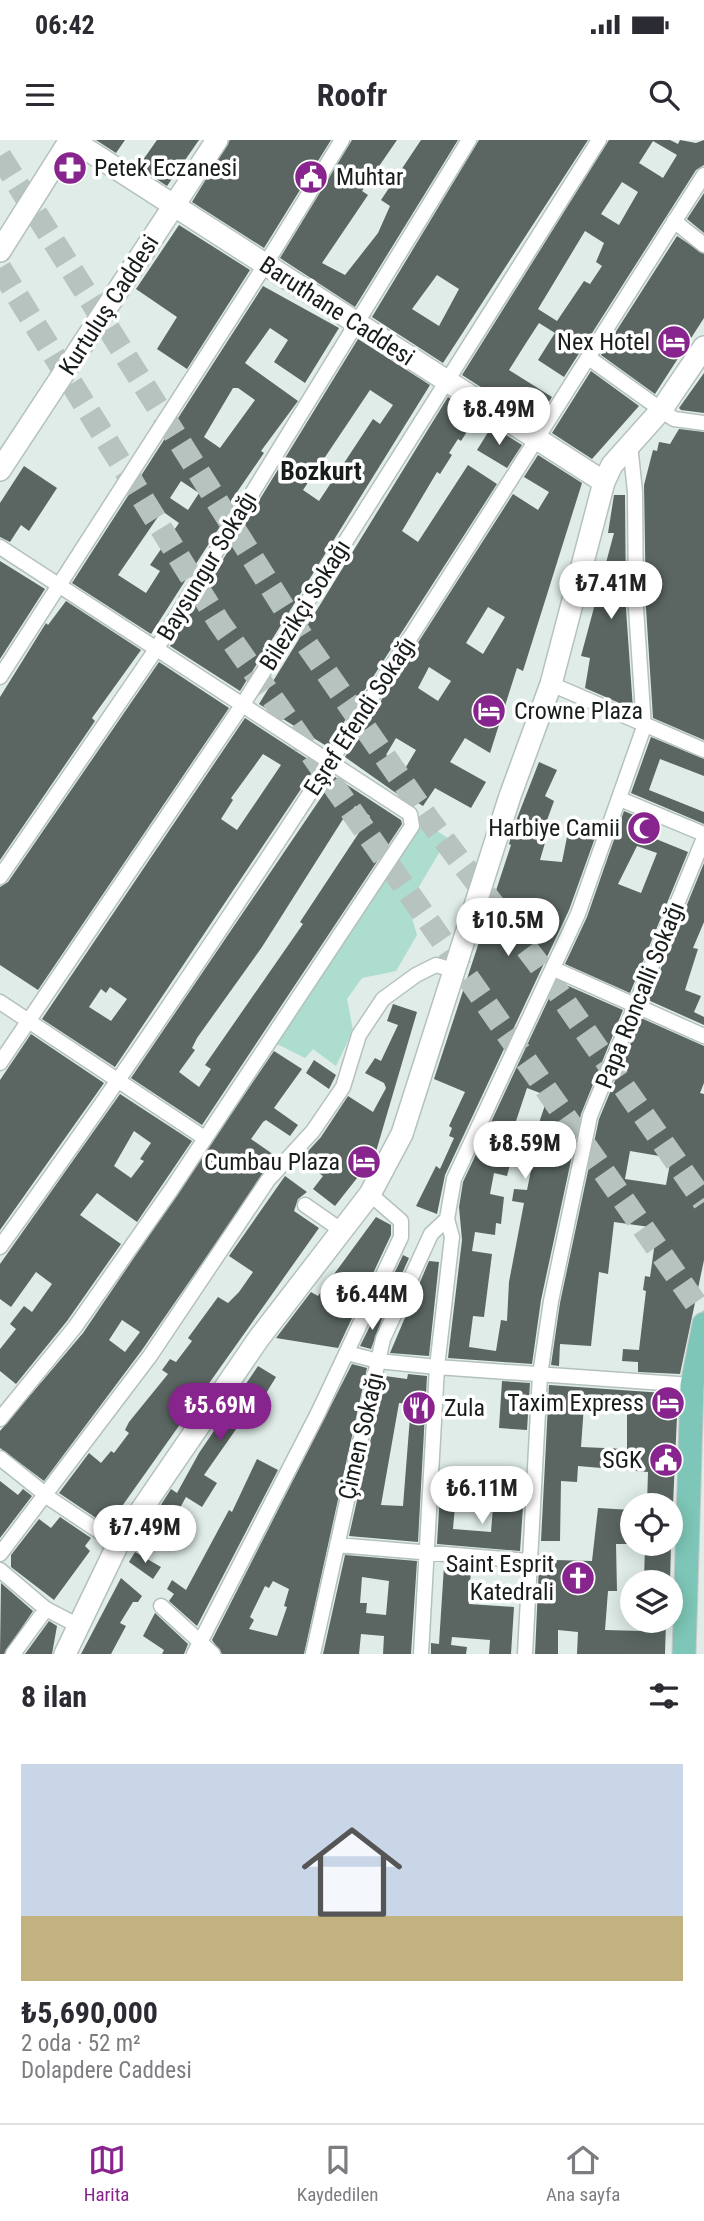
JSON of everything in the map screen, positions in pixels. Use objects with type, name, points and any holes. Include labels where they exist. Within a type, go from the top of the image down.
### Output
[{"type":"main road","name":"Baruthane Caddesi","points":[[71,140],[604,482]]},
{"type":"main road","points":[[0,251],[71,140]]},
{"type":"main road","name":"Kurtuluş Caddesi","points":[[0,470],[217,140]]},
{"type":"main road","points":[[65,1654],[118,1544],[259,1338],[370,1194],[402,1134],[453,970],[551,684],[604,482],[629,444],[662,409],[704,347]]},
{"type":"main road","points":[[684,1654],[697,1498],[692,1385],[704,1324]]},
{"type":"street","points":[[0,677],[265,265],[342,140]]},
{"type":"street","name":"Baysungur Sokağı","points":[[0,877],[157,648],[469,140]]},
{"type":"street","name":"Bilezikçi Sokağı","points":[[0,1063],[243,704],[599,140]]},
{"type":"street","name":"Eşref Efendi Sokağı","points":[[0,1247],[120,1081],[330,762],[704,175]]},
{"type":"street","points":[[674,221],[704,245]]},
{"type":"street","points":[[589,358],[674,419],[704,423]]},
{"type":"street","points":[[629,444],[635,492],[636,608],[645,727]]},
{"type":"street","points":[[0,547],[243,704],[411,820],[203,1137],[171,1191],[75,1327],[0,1419]]},
{"type":"street","points":[[551,684],[645,727],[704,750]]},
{"type":"street","name":"Çimen Sokağı","points":[[313,1654],[383,1339],[431,1234],[447,1219],[454,1179],[578,914],[645,727]]},
{"type":"street","points":[[620,799],[704,836]]},
{"type":"street","name":"Papa Roncalli Sokağı","points":[[525,1654],[540,1375],[554,1288],[590,1116],[704,836]]},
{"type":"street","points":[[0,1554],[47,1496],[150,1356],[268,1180],[313,1131],[343,1087],[359,1035],[383,999],[416,975],[436,965],[453,970]]},
{"type":"street","points":[[554,969],[704,1036]]},
{"type":"street","points":[[0,1002],[203,1137]]},
{"type":"street","points":[[197,1648],[227,1595],[347,1353],[401,1237],[401,1221],[370,1194]]},
{"type":"street","points":[[305,1205],[341,1230]]},
{"type":"street","points":[[422,1654],[437,1367],[452,1237],[447,1219]]},
{"type":"street","points":[[347,1353],[378,1361],[437,1367],[692,1385]]},
{"type":"street","points":[[0,1458],[47,1496],[118,1544]]},
{"type":"street","points":[[337,1545],[529,1560]]},
{"type":"street","points":[[0,1570],[46,1609],[77,1625]]},
{"type":"street","points":[[161,1606],[197,1648],[213,1654]]},
{"type":"street","points":[[13,1654],[46,1609]]},
{"type":"green space","points":[[421,821],[448,838],[408,905],[417,935],[396,971],[362,978],[347,999],[353,1030],[336,1066],[313,1049],[305,1058],[277,1044]]},
{"type":"building","points":[[96,140],[125,140],[116,153]]},
{"type":"building","points":[[157,140],[199,140],[167,186],[138,167]]},
{"type":"building","points":[[230,140],[331,140],[264,248],[192,202]]},
{"type":"building","points":[[352,140],[397,140],[362,191],[368,195],[322,263],[345,275],[378,233],[390,206],[381,200],[421,140],[458,140],[355,307],[280,258]]},
{"type":"building","points":[[479,140],[588,140],[443,363],[372,317]],"holes":[[[437,275],[459,289],[439,326],[412,309]]]},
{"type":"building","points":[[609,140],[670,140],[678,144],[680,140],[696,143],[704,140],[704,165],[696,170],[564,377],[538,360],[555,333],[539,323],[509,370],[552,397],[536,422],[462,375]],"holes":[[[653,141],[677,155],[663,178],[639,163]],[[622,182],[638,192],[619,225],[601,214]],[[585,231],[604,243],[596,262],[602,266],[590,284],[584,281],[557,321],[538,309]]]},
{"type":"building","points":[[704,193],[704,233],[687,219]]},
{"type":"building","points":[[179,225],[250,270],[187,369],[157,349],[177,317],[136,289]]},
{"type":"building","points":[[677,236],[704,254],[704,318],[655,394],[601,355]]},
{"type":"building","points":[[263,286],[339,328],[305,383],[274,362],[288,340],[270,328],[245,363],[298,401],[261,451],[264,453],[224,511],[228,514],[151,634],[72,583]],"holes":[[[233,388],[238,388],[255,400],[220,448],[204,437]],[[181,481],[199,493],[188,510],[170,498]],[[162,511],[179,523],[150,565],[160,571],[146,593],[118,575]]]},
{"type":"building","points":[[358,339],[430,385],[240,691],[170,646]],"holes":[[[370,390],[393,405],[380,424],[373,419],[319,501],[303,490]]]},
{"type":"building","points":[[591,371],[639,406],[592,459],[552,433]]},
{"type":"building","points":[[704,373],[704,413],[681,410],[679,408]]},
{"type":"building","points":[[448,397],[477,416],[461,441],[458,439],[449,453],[452,455],[440,474],[437,472],[402,531],[418,542],[468,465],[497,484],[328,747],[259,704]]},
{"type":"building","points":[[492,426],[522,445],[507,468],[477,450]]},
{"type":"building","points":[[679,429],[704,432],[704,740],[653,718],[646,608],[644,485],[653,450],[657,451],[659,442],[670,444]]},
{"type":"building","points":[[538,455],[582,483],[523,671],[517,668],[490,753],[465,738],[450,762],[486,782],[471,808],[435,788],[423,806],[405,795],[403,798],[345,757],[513,494],[538,510],[549,492],[524,477]],"holes":[[[488,607],[505,617],[483,654],[466,643]],[[429,667],[451,681],[438,701],[418,688]],[[396,738],[416,750],[406,767],[386,755]]]},
{"type":"building","points":[[24,466],[57,488],[29,531],[21,525],[10,542],[0,537],[0,503]]},
{"type":"building","points":[[614,495],[625,495],[626,609],[633,709],[585,688],[590,658],[581,656],[614,533],[608,533]]},
{"type":"building","points":[[0,561],[45,589],[0,659]]},
{"type":"building","points":[[66,601],[141,650],[92,718],[95,721],[0,860],[0,697],[46,623],[48,625]]},
{"type":"building","points":[[159,662],[229,708],[38,990],[0,965],[0,887],[8,882]]},
{"type":"building","points":[[245,718],[317,765],[115,1067],[42,1019]],"holes":[[[263,754],[281,765],[237,830],[221,819],[233,800],[231,798]],[[110,987],[127,999],[111,1021],[89,1007],[101,989],[106,993]]]},
{"type":"building","points":[[651,737],[704,759],[704,776],[660,759],[649,790],[704,812],[704,824],[631,793]]},
{"type":"building","points":[[539,762],[557,770],[545,796],[554,801],[542,834],[547,836],[540,860],[562,862],[568,832],[578,833],[579,822],[600,824],[569,910],[445,1175],[437,1214],[416,1206],[436,1166],[440,1169],[454,1138],[449,1136],[452,1128],[449,1126],[465,1092],[434,1079],[511,845],[509,844],[514,826]]},
{"type":"building","points":[[335,777],[401,820],[402,824],[202,1125],[131,1078]],"holes":[[[355,806],[370,816],[300,922],[303,924],[205,1065],[211,1069],[199,1087],[179,1072],[195,1050],[192,1048],[197,1038],[262,947],[343,819],[345,821]]]},
{"type":"building","points":[[624,811],[660,826],[656,839],[688,852],[630,993],[565,964],[587,917]],"holes":[[[637,846],[657,853],[641,893],[618,884]]]},
{"type":"building","points":[[704,863],[704,922],[693,948],[698,949],[685,990],[701,996],[694,1012],[704,1017],[704,1025],[648,1000]]},
{"type":"building","points":[[557,981],[623,1010],[581,1114],[541,1300],[532,1364],[448,1358],[462,1240],[459,1207],[463,1182]],"holes":[[[527,1088],[548,1096],[536,1132],[514,1127]],[[516,1141],[536,1146],[527,1190],[514,1189],[512,1201],[524,1203],[509,1282],[507,1321],[501,1320],[496,1351],[469,1347],[473,1316],[484,1317],[492,1254],[472,1251],[475,1232],[495,1235],[496,1223],[501,1224],[504,1197],[490,1194],[494,1173],[507,1176]]]},
{"type":"building","points":[[393,1004],[417,1012],[375,1155],[365,1175],[361,1173],[335,1206],[313,1189],[323,1176],[300,1160],[321,1137],[348,1096],[373,1112],[386,1088],[384,1083],[365,1073],[375,1058],[381,1061],[398,1025],[387,1021]]},
{"type":"building","points":[[641,1018],[704,1046],[704,1083],[700,1093],[704,1094],[704,1260],[680,1374],[638,1372],[638,1362],[622,1361],[623,1349],[639,1350],[646,1291],[643,1290],[645,1276],[650,1277],[657,1228],[614,1222],[608,1274],[599,1272],[591,1346],[560,1344],[559,1366],[551,1365],[560,1303],[599,1119]],"holes":[[[630,1151],[671,1158],[666,1185],[625,1179]]]},
{"type":"building","points":[[31,1034],[104,1083],[0,1230],[0,1080]]},
{"type":"building","points":[[274,1051],[302,1069],[274,1108],[298,1125],[290,1136],[266,1120],[263,1122],[251,1139],[274,1155],[274,1159],[142,1350],[44,1481],[0,1448],[0,1431],[83,1333]],"holes":[[[122,1320],[140,1332],[125,1352],[109,1340]]]},
{"type":"building","points":[[314,1060],[336,1075],[329,1089],[306,1073]]},
{"type":"building","points":[[120,1094],[192,1141],[137,1222],[97,1193],[80,1215],[121,1244],[67,1321],[16,1384],[0,1371],[0,1349],[16,1329],[10,1324],[24,1306],[32,1312],[52,1284],[36,1272],[11,1307],[0,1299],[0,1264]],"holes":[[[134,1131],[151,1143],[140,1159],[144,1161],[131,1178],[114,1166]]]},
{"type":"building","points":[[285,1176],[307,1192],[298,1199],[294,1211],[319,1228],[108,1526],[59,1493],[89,1453],[101,1463],[111,1451],[114,1453],[129,1433],[125,1430],[129,1422],[168,1374],[162,1370],[170,1359],[176,1362],[192,1341],[188,1338],[218,1297],[228,1303],[239,1292],[253,1272],[229,1256]]},
{"type":"building","points":[[376,1217],[391,1225],[391,1235],[338,1348],[276,1338],[311,1292],[318,1296]]},
{"type":"building","points":[[403,1255],[409,1258],[392,1296],[385,1293]]},
{"type":"building","points":[[429,1261],[439,1262],[429,1356],[390,1353]]},
{"type":"building","points":[[376,1314],[383,1316],[371,1349],[360,1346]]},
{"type":"building","points":[[352,1364],[367,1368],[304,1654],[222,1654],[212,1640]],"holes":[[[273,1581],[289,1589],[284,1606],[287,1607],[277,1636],[249,1629],[254,1620],[250,1617],[265,1586],[269,1588]]]},
{"type":"building","points":[[258,1366],[276,1377],[260,1403],[264,1406],[254,1420],[246,1415],[204,1475],[217,1483],[202,1507],[186,1497],[175,1517],[159,1508],[171,1489],[177,1493],[199,1453]]},
{"type":"building","points":[[408,1374],[427,1376],[418,1542],[349,1536],[385,1376],[407,1379]],"holes":[[[399,1403],[411,1404],[403,1506],[381,1505]]]},
{"type":"building","points":[[502,1381],[530,1383],[527,1430],[499,1428]]},
{"type":"building","points":[[549,1385],[678,1394],[674,1493],[647,1493],[648,1472],[578,1466],[577,1482],[561,1481],[560,1541],[541,1541]],"holes":[[[584,1405],[627,1407],[627,1449],[581,1447]]]},
{"type":"building","points":[[257,1459],[278,1470],[197,1626],[169,1601],[174,1594],[167,1589],[172,1580],[186,1590],[229,1510],[232,1512]]},
{"type":"building","points":[[0,1481],[18,1495],[23,1489],[32,1496],[0,1538]]},
{"type":"building","points":[[440,1492],[456,1494],[453,1529],[491,1532],[494,1495],[510,1496],[509,1506],[523,1507],[520,1551],[437,1544]]},
{"type":"building","points":[[598,1508],[620,1509],[620,1544],[616,1544],[617,1591],[608,1591],[605,1630],[620,1630],[620,1633],[666,1633],[665,1654],[577,1654],[578,1632],[558,1630],[558,1654],[535,1654],[539,1565],[555,1566],[555,1560],[592,1561]]},
{"type":"building","points":[[60,1517],[91,1538],[85,1546],[90,1551],[54,1600],[11,1567],[11,1555],[39,1519],[51,1528]]},
{"type":"building","points":[[135,1552],[161,1567],[153,1579],[129,1562]]},
{"type":"building","points":[[345,1555],[417,1561],[411,1654],[383,1654],[384,1636],[361,1634],[359,1654],[323,1654]],"holes":[[[362,1577],[389,1581],[386,1615],[366,1613],[367,1603],[360,1603]]]},
{"type":"building","points":[[645,1556],[671,1556],[670,1570],[644,1570]]},
{"type":"building","points":[[444,1566],[471,1567],[469,1604],[514,1607],[511,1654],[489,1654],[490,1640],[452,1637],[451,1645],[467,1647],[466,1654],[431,1654],[431,1643],[439,1644]]},
{"type":"building","points":[[121,1578],[142,1596],[138,1602],[133,1602],[120,1623],[126,1626],[111,1654],[81,1654]]},
{"type":"building","points":[[1,1583],[33,1611],[4,1654],[0,1654]]},
{"type":"building","points":[[155,1613],[188,1644],[184,1654],[162,1654],[164,1650],[143,1636]]},
{"type":"building","points":[[49,1621],[57,1626],[52,1654],[25,1654]]},
{"type":"tunnel","points":[[0,156],[306,643],[429,820],[540,966],[704,1202]]},
{"type":"tunnel","points":[[0,268],[219,622],[704,1315]]},
{"type":"place","name":"Petek Eczanesi","points":[[70,168]]},
{"type":"place","name":"Muhtar","points":[[311,177]]},
{"type":"place","name":"Nex Hotel","points":[[674,342]]},
{"type":"place","name":"Crowne Plaza","points":[[489,711]]},
{"type":"place","name":"Harbiye Camii","points":[[644,828]]},
{"type":"place","name":"Cumbau Plaza","points":[[364,1162]]},
{"type":"place","name":"Taxim Express","points":[[668,1403]]},
{"type":"place","name":"Zula","points":[[419,1408]]},
{"type":"place","name":"SGK","points":[[666,1460]]},
{"type":"place","name":"Saint Esprit Katedrali","points":[[578,1578]]},
{"type":"district","name":"Bozkurt","points":[[321,471]]}]
